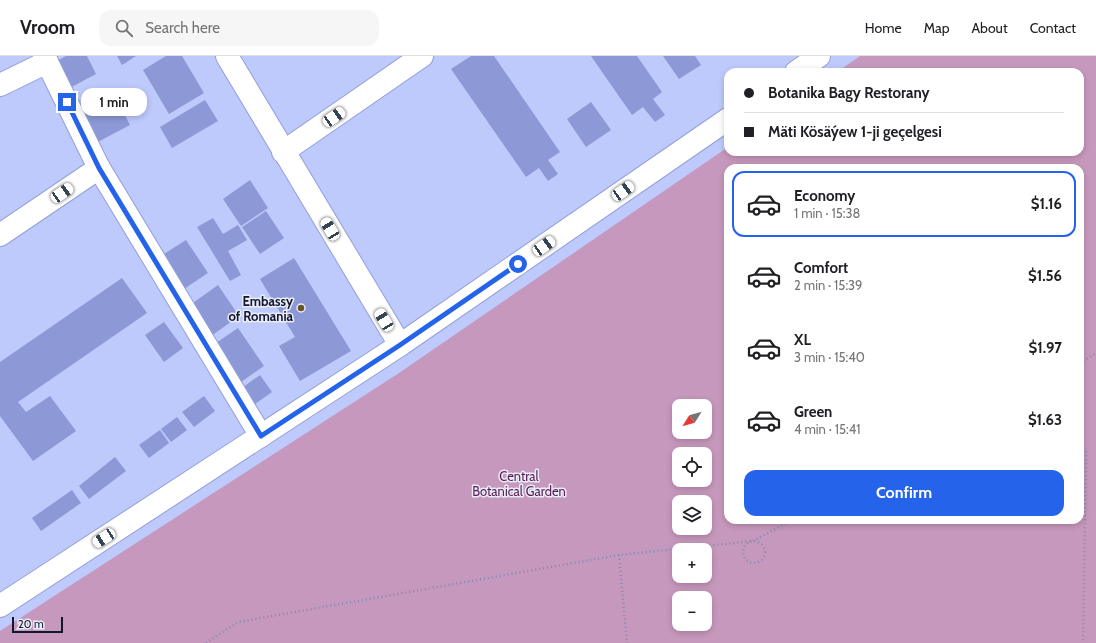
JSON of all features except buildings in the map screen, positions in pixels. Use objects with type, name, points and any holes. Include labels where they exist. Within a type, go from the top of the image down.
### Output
[{"type":"street","points":[[227,56],[283,152],[400,345]]},
{"type":"street","points":[[283,152],[422,56]]},
{"type":"street","points":[[802,68],[819,56]]},
{"type":"street","points":[[0,85],[45,59],[99,168],[261,436]]},
{"type":"street","points":[[0,606],[400,345],[724,122]]},
{"type":"street","points":[[0,235],[99,168]]},
{"type":"path","points":[[1084,360],[1096,353]]},
{"type":"path","points":[[1083,643],[1086,451],[1084,449]]},
{"type":"path","points":[[206,643],[238,622],[619,555],[753,541],[762,545],[765,552],[763,559],[753,564],[744,558],[742,551],[745,544],[753,541],[785,524]]},
{"type":"path","points":[[619,555],[627,643]]},
{"type":"green space","name":"Central Botanical Garden","points":[[860,56],[1096,56],[1096,643],[0,643],[0,631],[399,373],[724,150],[724,156],[1084,156],[1084,68],[843,68]]},
{"type":"place","name":"Embassy of Romania","points":[[301,308]]},
{"type":"route","points":[[67,102],[99,168],[261,436],[400,345],[518,264]]}]
